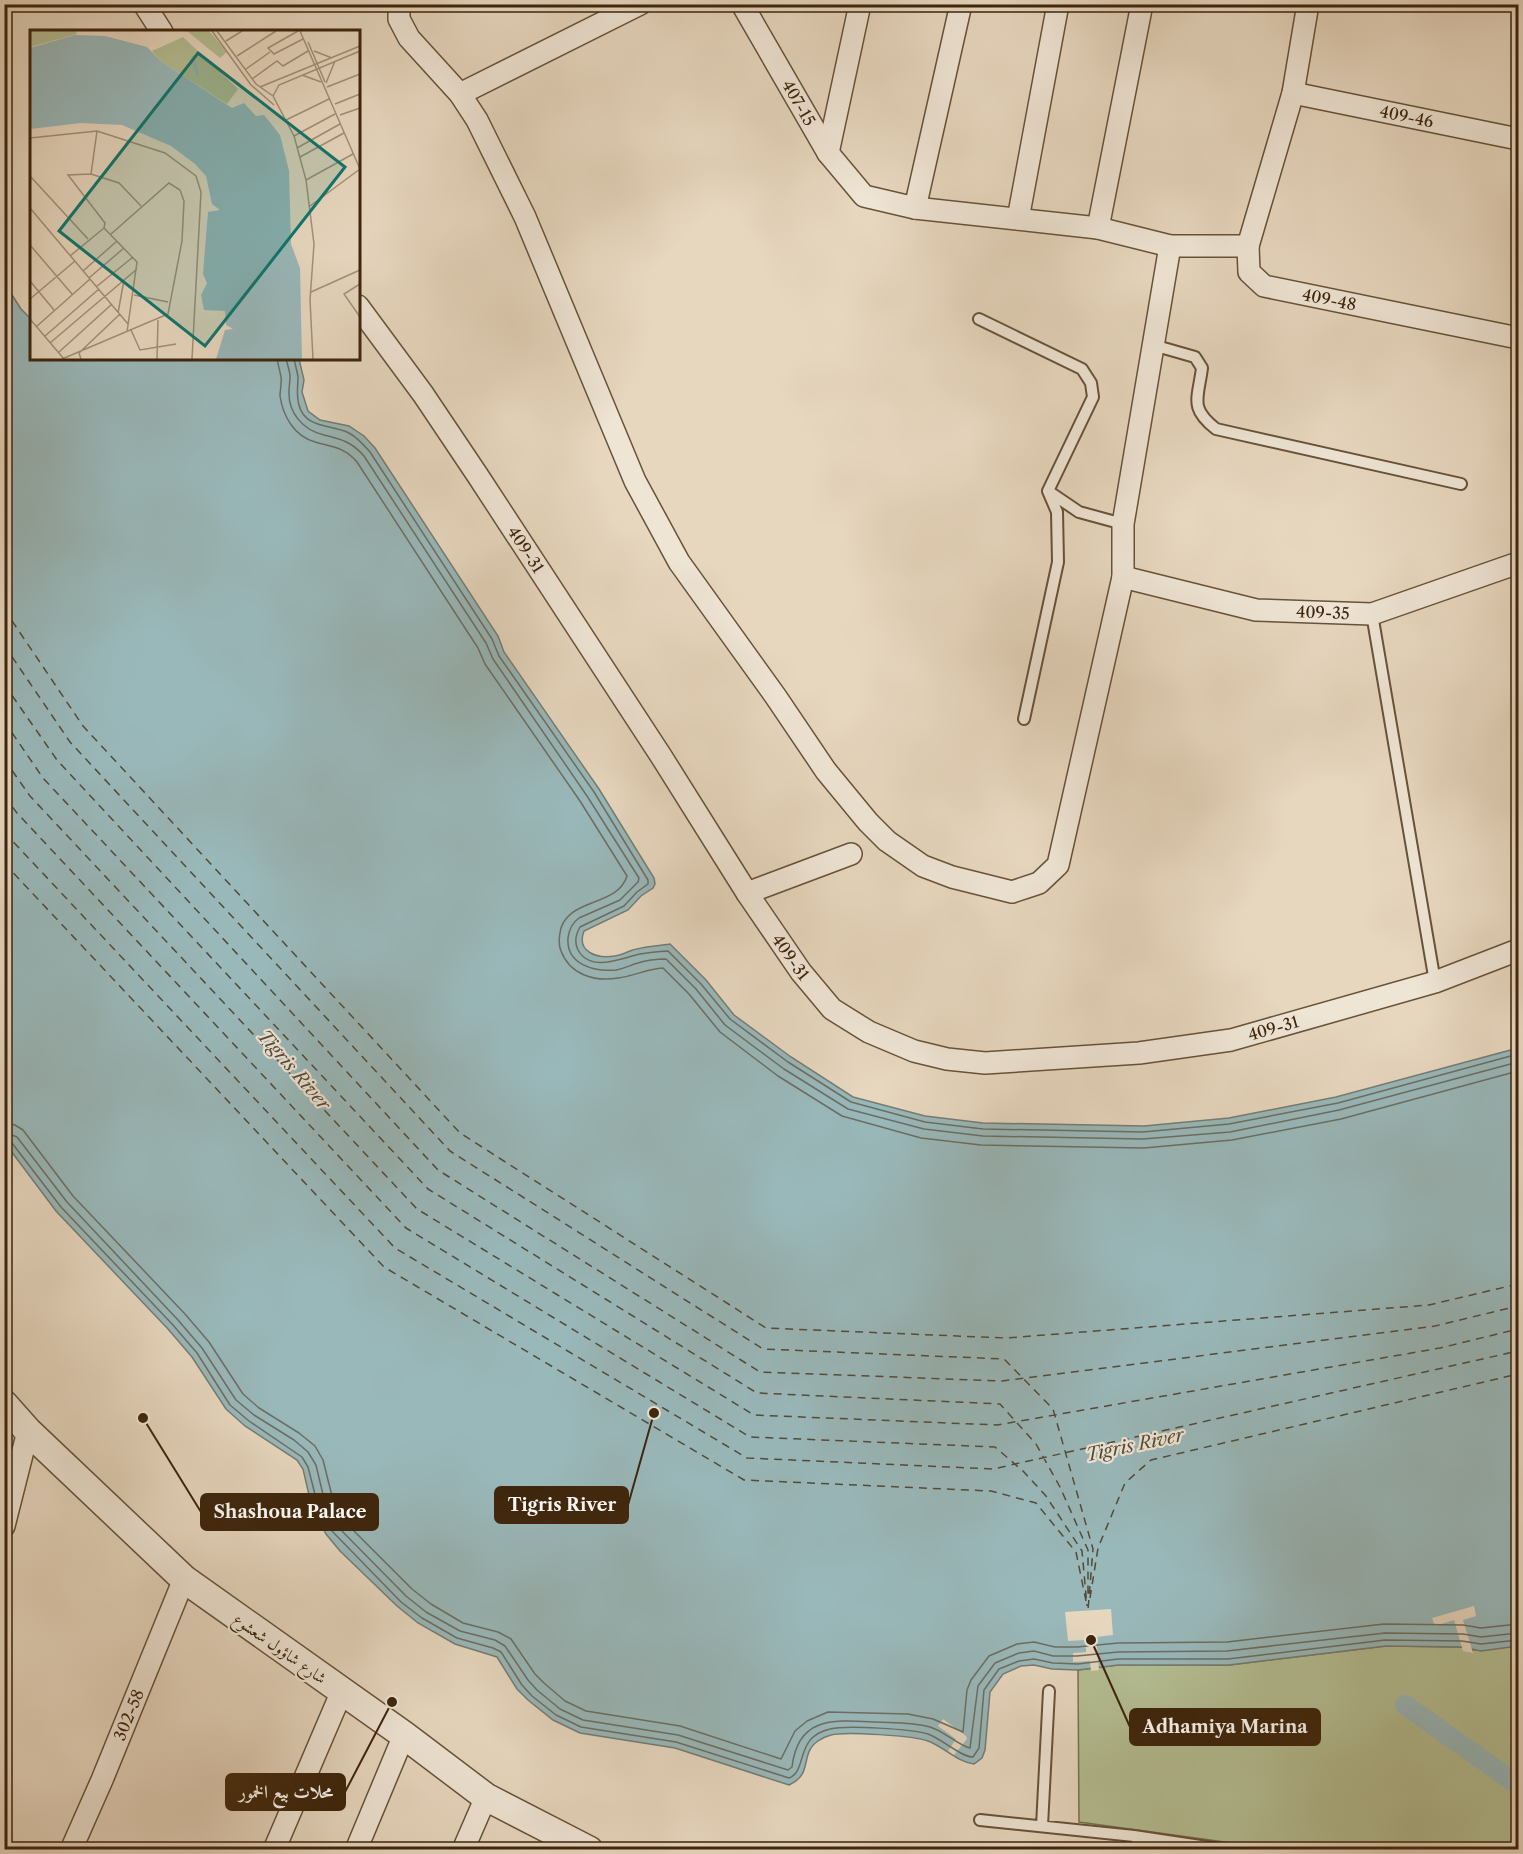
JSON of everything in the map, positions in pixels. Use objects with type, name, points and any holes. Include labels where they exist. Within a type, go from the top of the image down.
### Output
[{"type":"street","points":[[144,4],[161,30]]},
{"type":"street","points":[[460,94],[640,4]]},
{"type":"street","name":"407-15","points":[[741,4],[828,153],[864,196],[915,208]]},
{"type":"street","points":[[961,4],[915,208],[1098,228],[1170,246],[1248,246],[1293,93],[1308,4]]},
{"type":"street","points":[[1018,219],[1058,4]]},
{"type":"street","points":[[1098,228],[1142,4]]},
{"type":"street","points":[[828,153],[856,8]]},
{"type":"street","points":[[399,12],[409,38],[460,94],[477,120],[525,217],[635,481],[679,562],[826,771],[868,822],[886,841],[923,866],[952,877],[1012,892],[1039,883],[1058,865],[1123,577],[1123,524],[1170,246]]},
{"type":"street","name":"409-46","points":[[1293,93],[1518,138]]},
{"type":"street","name":"409-48","points":[[1248,246],[1249,272],[1264,286],[1518,338]]},
{"type":"street","name":"409-31","points":[[360,309],[423,394],[472,467],[661,756],[747,893],[801,972],[832,1009],[878,1036],[914,1051],[946,1059],[985,1063],[1139,1053],[1231,1040],[1435,982],[1518,950]]},
{"type":"street","name":"409-35","points":[[1123,577],[1256,610],[1372,614],[1518,563]]},
{"type":"street","points":[[747,893],[851,854]]},
{"type":"street","name":"شارع شاؤول شعشوع","points":[[4,1404],[27,1431],[184,1579],[404,1735],[486,1797],[589,1850]]},
{"type":"street","points":[[4,1526],[27,1431]]},
{"type":"street","name":"302-58","points":[[70,1850],[102,1780],[184,1579]]},
{"type":"street","points":[[274,1850],[342,1691]]},
{"type":"street","points":[[356,1850],[404,1735]]},
{"type":"street","points":[[463,1850],[486,1797]]},
{"type":"lane","points":[[979,319],[1082,369],[1091,383],[1093,397],[1048,491],[1057,512],[1058,562],[1024,719]]},
{"type":"lane","points":[[1154,345],[1195,357],[1202,368],[1197,410],[1202,419],[1216,429],[1461,484]]},
{"type":"lane","points":[[1048,491],[1079,512],[1123,524]]},
{"type":"lane","points":[[1372,614],[1435,982]]},
{"type":"lane","points":[[1042,1826],[1049,1691]]},
{"type":"lane","points":[[980,1820],[1134,1836],[1227,1850]]},
{"type":"lane","points":[[1134,1836],[1145,1850]]},
{"type":"green space","points":[[1386,1646],[1462,1647],[1472,1650],[1518,1646],[1518,1849],[1282,1850],[1079,1822],[1078,1670],[1118,1665],[1229,1665]]},
{"type":"water","points":[[5,284],[21,309],[30,318],[30,360],[299,360],[304,380],[302,392],[308,411],[320,420],[349,426],[364,436],[375,448],[498,636],[504,652],[599,789],[654,878],[653,888],[641,896],[628,910],[584,931],[582,938],[586,949],[595,955],[608,957],[641,948],[670,944],[706,980],[734,1015],[791,1057],[853,1097],[925,1116],[983,1123],[1144,1126],[1229,1118],[1336,1097],[1518,1048],[1518,1646],[1481,1651],[1462,1647],[1386,1646],[1229,1665],[1118,1665],[1078,1670],[1052,1669],[1034,1665],[1021,1666],[1003,1674],[990,1692],[985,1750],[982,1758],[974,1764],[921,1739],[838,1734],[824,1738],[812,1746],[804,1770],[797,1780],[789,1785],[675,1748],[580,1733],[553,1720],[528,1700],[517,1689],[497,1657],[455,1644],[418,1623],[340,1551],[326,1534],[312,1508],[303,1469],[297,1460],[245,1426],[226,1409],[192,1357],[56,1211],[5,1143]]},
{"type":"pier","points":[[1474,1606],[1476,1616],[1463,1620],[1473,1653],[1463,1651],[1454,1620],[1435,1626],[1432,1618]]},
{"type":"pier","points":[[1111,1609],[1113,1635],[1096,1637],[1099,1670],[1091,1671],[1090,1661],[1073,1662],[1073,1653],[1086,1652],[1086,1640],[1068,1641],[1065,1612]]},
{"type":"pier","points":[[943,1719],[967,1739],[954,1755],[948,1751],[956,1739],[938,1726]]},
{"type":"waterway","points":[[1405,1705],[1518,1785]]},
{"type":"ferry route","points":[[4,609],[83,726],[460,1133],[766,1328],[1006,1338],[1429,1305],[1518,1284]]},
{"type":"ferry route","points":[[4,645],[70,742],[450,1151],[763,1349],[1004,1359],[1053,1409],[1093,1549],[1088,1610]]},
{"type":"ferry route","points":[[4,684],[57,760],[438,1170],[760,1372],[1002,1381],[1435,1326],[1518,1306]]},
{"type":"ferry route","points":[[4,721],[43,778],[428,1189],[757,1393],[1000,1404],[1036,1444],[1060,1487],[1088,1550],[1088,1597]]},
{"type":"ferry route","points":[[4,759],[30,796],[417,1209],[754,1415],[997,1425],[1440,1348],[1518,1329]]},
{"type":"ferry route","points":[[4,796],[17,813],[406,1228],[750,1437],[995,1447],[1023,1471],[1046,1496],[1082,1551],[1087,1606]]},
{"type":"ferry route","points":[[4,832],[395,1248],[747,1458],[993,1469],[1518,1351]]},
{"type":"ferry route","points":[[4,863],[384,1267],[744,1480],[991,1491],[1036,1503],[1076,1552],[1086,1601]]},
{"type":"ferry route","points":[[1090,1598],[1098,1548],[1125,1483],[1151,1460],[1518,1374]]},
{"type":"place","name":"Tigris River","points":[[654,1413]]},
{"type":"place","name":"Shashoua Palace","points":[[143,1418]]},
{"type":"place","name":"Adhamiya Marina","points":[[1091,1640]]},
{"type":"place","name":"محلات بيع الخمور","points":[[392,1702]]}]
